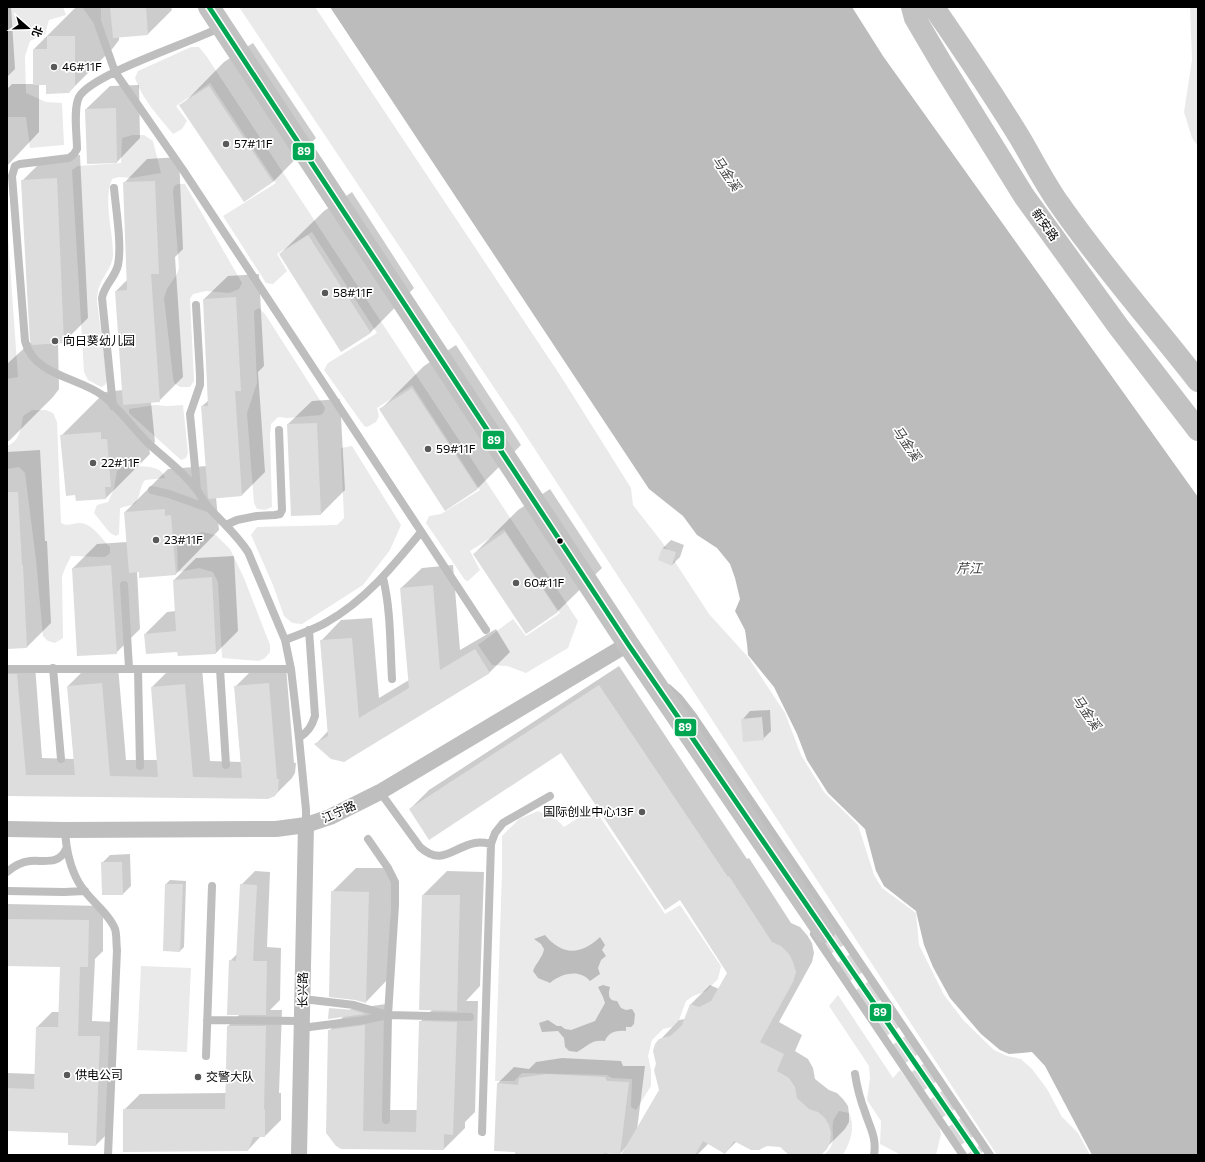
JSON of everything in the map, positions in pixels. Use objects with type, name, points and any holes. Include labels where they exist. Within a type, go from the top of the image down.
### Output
[{"type":"street","points":[[208,7],[816,929]]},
{"type":"street","name":"新安路","points":[[912,7],[915,18],[942,64],[1024,196],[1118,326],[1198,430]]},
{"type":"street","name":"新安路","points":[[931,7],[954,37],[1019,137],[1059,204],[1102,263],[1139,309],[1160,332],[1198,381]]},
{"type":"street","name":"江宁路","points":[[7,829],[65,830],[276,828],[306,825],[330,817],[380,792],[628,644]]},
{"type":"street","name":"长兴路","points":[[299,1155],[306,825]]},
{"type":"lane","points":[[86,7],[97,21],[115,72],[188,176],[486,630]]},
{"type":"lane","points":[[97,7],[97,21]]},
{"type":"lane","points":[[197,489],[102,395],[87,386],[46,368],[33,358],[27,350],[25,342],[12,176],[15,166],[20,164],[69,158],[74,154],[77,149],[77,103],[80,95],[87,88],[115,72],[211,33],[222,27]]},
{"type":"lane","points":[[113,406],[102,298],[106,285],[112,280],[115,273],[119,252],[114,188]]},
{"type":"lane","points":[[196,306],[200,385],[190,414],[197,489],[202,500],[239,539],[248,552],[285,640],[291,669],[299,738],[306,825]]},
{"type":"lane","points":[[226,525],[237,520],[280,514],[282,510],[280,430]]},
{"type":"lane","points":[[152,490],[169,494],[209,508]]},
{"type":"lane","points":[[285,640],[327,622],[351,606],[383,578],[421,532]]},
{"type":"lane","points":[[383,578],[386,591],[392,679]]},
{"type":"lane","points":[[124,585],[128,668]]},
{"type":"lane","points":[[299,738],[308,732],[312,726],[315,716],[309,630]]},
{"type":"lane","points":[[642,665],[683,740]]},
{"type":"lane","points":[[642,665],[679,698],[693,716],[990,1155]]},
{"type":"lane","points":[[53,668],[61,759]]},
{"type":"lane","points":[[7,669],[291,669]]},
{"type":"lane","points":[[138,669],[140,766]]},
{"type":"lane","points":[[220,669],[226,765]]},
{"type":"lane","points":[[380,792],[420,847],[434,856],[442,856],[475,843],[491,844]]},
{"type":"lane","points":[[482,1132],[491,844],[495,833],[503,823],[550,796]]},
{"type":"lane","points":[[65,830],[66,850],[70,867],[79,884],[94,903],[109,918],[115,930],[117,950],[108,1155]]},
{"type":"lane","points":[[368,838],[388,868],[395,882],[395,905],[388,1015],[386,1120]]},
{"type":"lane","points":[[7,872],[16,865],[29,861],[60,859],[66,850]]},
{"type":"lane","points":[[206,1056],[212,886]]},
{"type":"lane","points":[[7,891],[85,892]]},
{"type":"lane","points":[[816,929],[963,1155]]},
{"type":"lane","points":[[303,999],[354,1005],[388,1015]]},
{"type":"lane","points":[[207,1020],[302,1024],[364,1020],[388,1015],[470,1017]]},
{"type":"lane","points":[[855,1074],[859,1094],[876,1145],[874,1155]]},
{"type":"shaded area","points":[[7,7],[63,7],[66,15],[49,20],[45,34],[30,41],[25,56],[26,93],[46,102],[62,103],[64,145],[30,148],[26,117],[7,117]]},
{"type":"shaded area","points":[[239,7],[315,7],[562,378],[631,488],[633,505],[662,542],[709,614],[748,657],[785,713],[801,755],[824,792],[858,825],[874,875],[882,888],[916,913],[919,945],[944,995],[964,1021],[994,1050],[1007,1056],[1021,1059],[1032,1069],[1047,1089],[1062,1117],[1078,1133],[1090,1155],[997,1155],[519,425]]},
{"type":"shaded area","points":[[1190,7],[1198,7],[1198,146],[1192,138],[1184,112],[1192,60]]},
{"type":"shaded area","points":[[191,47],[199,47],[207,57],[578,621],[568,648],[526,673],[507,666],[492,665],[478,645],[513,619],[526,636],[560,613],[504,529],[470,551],[480,570],[468,581],[465,580],[426,523],[429,516],[441,514],[480,490],[412,385],[377,408],[379,416],[376,422],[367,427],[364,426],[324,370],[328,363],[377,333],[312,232],[277,254],[287,271],[273,284],[266,283],[223,216],[276,183],[210,83],[176,106],[187,121],[182,129],[173,134],[151,108],[138,86],[135,78],[138,71]]},
{"type":"shaded area","points":[[133,135],[144,135],[153,141],[161,173],[131,178],[119,177],[112,179],[109,188],[108,207],[113,254],[111,264],[101,282],[97,294],[107,380],[105,385],[101,387],[88,380],[84,372],[72,170],[78,166],[121,163],[122,138]]},
{"type":"shaded area","points":[[178,184],[185,184],[242,283],[239,289],[229,293],[206,291],[193,294],[190,299],[194,381],[190,387],[180,387],[174,383],[164,298],[167,289],[177,274],[179,268],[173,192],[174,186]]},
{"type":"shaded area","points":[[7,223],[18,377],[7,379]]},
{"type":"shaded area","points":[[259,308],[265,314],[325,408],[321,415],[287,418],[278,417],[271,424],[272,507],[265,510],[257,509],[254,503],[247,413],[257,383],[254,311]]},
{"type":"shaded area","points":[[155,405],[183,405],[188,453],[186,458],[181,460],[129,413],[129,409]]},
{"type":"shaded area","points":[[32,410],[46,410],[53,413],[57,422],[61,523],[68,525],[80,523],[89,526],[93,528],[110,547],[110,553],[105,557],[71,556],[62,576],[63,638],[55,643],[48,641],[43,636],[36,560],[25,473],[19,467],[7,469],[7,446],[17,438],[23,416]]},
{"type":"shaded area","points":[[352,446],[401,525],[390,550],[363,585],[302,624],[292,623],[284,616],[273,585],[251,535],[257,527],[337,525],[344,518],[341,448]]},
{"type":"shaded area","points":[[125,466],[154,468],[163,473],[165,478],[145,480],[135,504],[120,508],[119,534],[116,536],[110,533],[94,513],[97,505],[108,502],[114,489],[117,471]]},
{"type":"shaded area","points":[[202,532],[216,535],[230,549],[244,578],[270,645],[270,652],[265,658],[259,661],[222,658],[218,582],[213,572],[199,568],[178,572],[177,545],[184,538]]},
{"type":"shaded area","points":[[594,808],[665,914],[680,905],[721,966],[718,979],[706,991],[693,996],[686,1001],[679,1020],[672,1027],[663,1029],[652,1040],[648,1056],[651,1070],[651,1086],[636,1110],[631,1107],[632,1079],[612,1078],[607,1075],[522,1073],[514,1081],[495,1081],[502,836],[519,819],[538,811],[557,820],[564,827]]},
{"type":"shaded area","points":[[141,966],[191,968],[187,1052],[137,1050]]},
{"type":"shaded area","points":[[838,995],[893,1078],[900,1070],[937,1118],[941,1134],[936,1155],[901,1155],[880,1144],[881,1121],[867,1100],[870,1078],[869,1066],[829,1006]]},
{"type":"shaded area","points":[[839,1111],[849,1113],[852,1124],[850,1140],[843,1155],[824,1155],[831,1146],[833,1139],[833,1122]]},
{"type":"water","name":"芹江","points":[[330,7],[852,7],[883,56],[1198,497],[1198,1155],[1092,1155],[1045,1066],[1032,1052],[1009,1054],[1000,1050],[981,1034],[950,998],[933,967],[924,945],[916,911],[884,886],[876,871],[865,829],[828,793],[807,760],[797,734],[774,687],[748,655],[745,630],[735,611],[740,599],[730,564],[717,548],[697,535],[683,516],[649,489]]},
{"type":"water","points":[[545,935],[558,947],[572,951],[586,947],[600,937],[605,945],[602,950],[606,956],[601,960],[598,968],[600,974],[590,981],[586,977],[575,974],[564,975],[550,983],[538,978],[533,971],[544,949],[541,944],[534,939]]},
{"type":"water","points":[[603,985],[610,987],[609,995],[612,1000],[617,1001],[621,1008],[626,1010],[632,1009],[635,1014],[634,1024],[631,1027],[626,1027],[626,1031],[613,1032],[606,1038],[605,1041],[593,1042],[577,1052],[569,1051],[565,1047],[564,1038],[558,1031],[542,1032],[539,1023],[548,1020],[557,1026],[571,1030],[595,1021],[605,1003],[598,987]]},
{"type":"building","points":[[110,7],[146,7],[148,35],[113,38]]},
{"type":"building","name":"46#11F","points":[[47,36],[75,36],[75,85],[69,93],[46,94],[46,85],[33,85],[33,49],[47,49]]},
{"type":"building","name":"57#11F","points":[[209,86],[273,182],[244,202],[179,105]]},
{"type":"building","points":[[116,108],[117,163],[87,164],[85,109]]},
{"type":"building","points":[[57,178],[64,343],[32,345],[30,340],[21,180]]},
{"type":"building","points":[[155,181],[159,274],[151,274],[160,402],[123,405],[115,291],[127,290],[123,182]]},
{"type":"building","name":"58#11F","points":[[308,235],[371,333],[341,352],[279,254]]},
{"type":"building","points":[[236,297],[241,391],[235,391],[242,496],[209,499],[201,406],[208,406],[203,299]]},
{"type":"building","name":"59#11F","points":[[412,388],[478,489],[445,511],[379,409]]},
{"type":"building","points":[[317,423],[321,515],[291,516],[287,424]]},
{"type":"building","name":"22#11F","points":[[101,432],[101,439],[107,439],[111,487],[105,487],[106,499],[76,501],[75,495],[66,496],[60,435]]},
{"type":"building","points":[[7,492],[18,492],[27,648],[7,649]]},
{"type":"building","name":"23#11F","points":[[165,509],[165,516],[171,515],[176,575],[139,578],[139,572],[129,573],[124,512]]},
{"type":"building","name":"60#11F","points":[[505,532],[558,612],[526,634],[473,554]]},
{"type":"building","points":[[662,548],[676,552],[672,566],[658,560]]},
{"type":"building","points":[[111,565],[117,654],[77,656],[72,568]]},
{"type":"building","points":[[212,577],[216,654],[178,656],[177,652],[146,654],[144,634],[176,631],[173,580]]},
{"type":"building","points":[[433,585],[440,670],[475,649],[490,673],[344,762],[331,759],[314,744],[328,736],[320,640],[352,638],[359,718],[409,688],[400,588]]},
{"type":"building","points":[[7,674],[17,674],[26,775],[75,775],[67,686],[102,683],[110,776],[158,777],[151,687],[185,684],[193,777],[242,778],[234,686],[269,683],[277,779],[279,779],[278,791],[275,796],[268,799],[7,796]]},
{"type":"building","points":[[599,685],[772,942],[781,946],[789,954],[793,962],[796,972],[793,982],[760,1042],[784,1054],[777,1071],[789,1078],[795,1087],[797,1098],[809,1109],[818,1112],[825,1118],[829,1125],[831,1133],[830,1142],[827,1149],[821,1155],[789,1155],[780,1147],[767,1146],[759,1150],[751,1150],[734,1141],[725,1154],[703,1141],[695,1155],[621,1155],[659,1090],[654,1070],[656,1064],[653,1051],[655,1044],[659,1039],[670,1036],[682,1025],[690,1004],[699,1007],[711,1001],[727,973],[680,900],[665,910],[561,753],[429,840],[409,809]]},
{"type":"building","points":[[762,717],[764,740],[743,742],[741,719]]},
{"type":"building","points":[[101,862],[122,862],[123,895],[102,895]]},
{"type":"building","points":[[165,884],[183,884],[180,952],[163,951]]},
{"type":"building","points":[[240,884],[257,885],[253,961],[267,961],[266,1015],[227,1015],[229,960],[236,961]]},
{"type":"building","points":[[331,891],[369,892],[366,1003],[355,1000],[329,997]]},
{"type":"building","points":[[422,895],[460,895],[457,1011],[419,1010]]},
{"type":"building","points":[[7,919],[89,920],[88,967],[80,967],[78,1036],[100,1036],[96,1146],[68,1145],[68,1133],[7,1131],[7,1088],[34,1089],[36,1027],[58,1027],[60,967],[7,966]]},
{"type":"building","points":[[329,1008],[353,1010],[365,1014],[328,1019]]},
{"type":"building","points":[[419,1021],[457,1022],[453,1135],[444,1134],[444,1150],[341,1149],[336,1146],[326,1133],[328,1030],[365,1025],[363,1131],[416,1132]]},
{"type":"building","points":[[227,1026],[266,1026],[264,1109],[265,1137],[253,1137],[248,1151],[123,1152],[123,1109],[225,1109]]},
{"type":"building","points":[[546,1074],[605,1077],[607,1081],[629,1082],[620,1155],[604,1153],[604,1155],[515,1155],[515,1152],[494,1151],[497,1083],[518,1085],[519,1078]]},
{"type":"tunnel","points":[[824,932],[978,1155]]},
{"type":"transit line","name":"89","points":[[209,7],[628,644],[978,1155]]},
{"type":"place","name":"46#11F","points":[[54,67]]},
{"type":"place","name":"57#11F","points":[[226,144]]},
{"type":"place","name":"58#11F","points":[[325,293]]},
{"type":"place","name":"向日葵幼儿园","points":[[55,341]]},
{"type":"place","name":"59#11F","points":[[428,449]]},
{"type":"place","name":"22#11F","points":[[93,463]]},
{"type":"place","name":"23#11F","points":[[156,540]]},
{"type":"place","name":"60#11F","points":[[516,583]]},
{"type":"place","name":"国际创业中心13F","points":[[642,812]]},
{"type":"place","name":"供电公司","points":[[67,1075]]},
{"type":"place","name":"交警大队","points":[[198,1077]]},
{"type":"water label","name":"马金溪","points":[[727,173]]},
{"type":"water label","name":"马金溪","points":[[907,443]]},
{"type":"water label","name":"马金溪","points":[[1087,712]]}]
